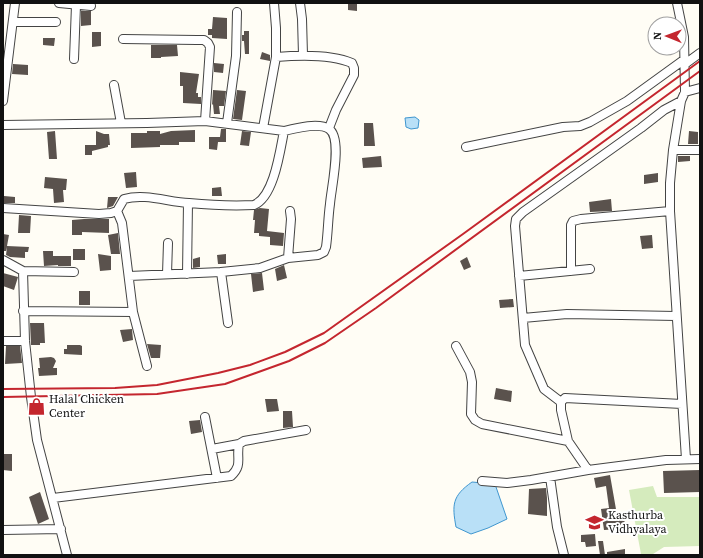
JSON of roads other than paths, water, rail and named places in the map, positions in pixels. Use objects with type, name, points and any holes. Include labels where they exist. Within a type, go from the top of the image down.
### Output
[{"type":"street","points":[[3,101],[15,3]]},
{"type":"street","points":[[59,3],[91,6]]},
{"type":"street","points":[[263,128],[276,57],[274,3]]},
{"type":"street","points":[[300,3],[303,55]]},
{"type":"street","points":[[677,3],[684,37],[685,92],[681,101],[673,150],[670,183],[670,211],[686,459]]},
{"type":"street","points":[[74,59],[76,5]]},
{"type":"street","points":[[227,123],[236,56],[237,12]]},
{"type":"street","points":[[13,22],[56,22]]},
{"type":"street","points":[[123,39],[204,40],[208,42],[210,47],[205,121]]},
{"type":"street","points":[[466,147],[563,127],[580,126],[590,122],[627,101],[685,61],[700,53]]},
{"type":"street","points":[[276,57],[303,55],[345,60],[352,63],[354,75],[336,110],[329,128]]},
{"type":"street","points":[[114,85],[121,124]]},
{"type":"street","points":[[685,92],[700,88]]},
{"type":"street","points":[[561,402],[544,389],[525,345],[514,226],[516,219],[523,212],[664,110],[681,101]]},
{"type":"street","points":[[3,125],[121,124],[205,121],[284,131],[310,125],[329,128],[333,133],[335,139],[336,171],[330,202],[326,247],[324,252],[318,256],[288,258],[260,268],[221,272],[129,276]]},
{"type":"street","points":[[3,208],[99,214],[111,213],[117,211],[124,199],[131,197],[188,203],[244,206],[254,205],[259,203],[265,197],[274,175],[284,131]]},
{"type":"street","points":[[673,150],[700,150]]},
{"type":"street","points":[[187,274],[188,203]]},
{"type":"street","points":[[288,258],[291,220],[290,210]]},
{"type":"street","points":[[117,211],[122,223],[133,312],[147,366]]},
{"type":"street","points":[[571,271],[571,225],[573,221],[581,218],[670,211]]},
{"type":"street","points":[[167,274],[168,242]]},
{"type":"street","points":[[3,260],[23,271],[74,272]]},
{"type":"street","points":[[519,276],[590,269]]},
{"type":"street","points":[[23,271],[25,341],[37,440],[67,555]]},
{"type":"street","points":[[221,272],[228,323]]},
{"type":"street","points":[[23,311],[133,312]]},
{"type":"street","points":[[523,318],[567,314],[676,316]]},
{"type":"street","points":[[3,341],[25,341]]},
{"type":"street","points":[[456,346],[470,372],[472,382],[471,414],[475,420],[482,424],[568,441]]},
{"type":"street","points":[[588,470],[568,441],[561,410],[561,402],[565,398],[682,404]]},
{"type":"street","points":[[205,417],[218,478]]},
{"type":"street","points":[[212,449],[239,444],[244,441],[306,430]]},
{"type":"street","points":[[53,498],[231,476],[237,471],[239,464],[237,450],[239,444]]},
{"type":"street","points":[[482,481],[507,483],[588,470],[666,460],[700,459]]},
{"type":"street","points":[[550,477],[557,527],[564,555]]},
{"type":"street","points":[[3,530],[61,529]]},
{"type":"water","points":[[415,117],[419,120],[418,128],[411,129],[406,127],[405,118]]},
{"type":"water","points":[[472,482],[495,484],[507,519],[471,534],[456,527],[454,507],[460,492]]},
{"type":"railway","points":[[3,389],[115,388],[157,385],[250,365],[285,352],[324,333],[463,234],[700,61]]},
{"type":"railway","points":[[3,397],[157,394],[225,384],[289,361],[325,343],[376,308],[700,71]]},
{"type":"place","name":"Halal Chicken Center","points":[[36,406]]},
{"type":"place","name":"Kasthurba Vidhyalaya","points":[[595,522]]}]
